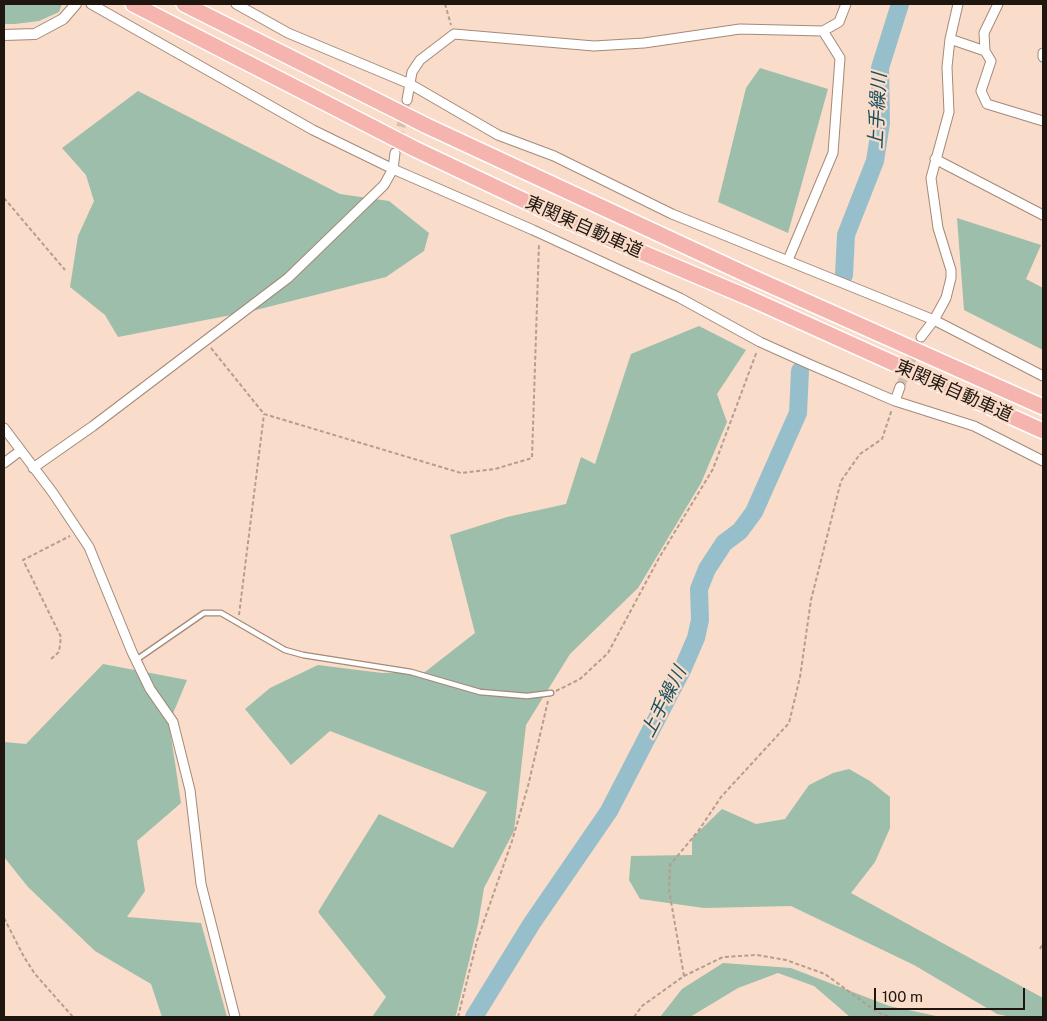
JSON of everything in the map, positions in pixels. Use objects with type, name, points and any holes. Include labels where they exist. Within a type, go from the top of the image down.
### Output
[{"type":"highway","name":"東関東自動車道","points":[[133,4],[415,149],[563,219],[747,297],[1043,431]]},
{"type":"highway","name":"東関東自動車道","points":[[184,4],[427,126],[754,278],[1043,407]]},
{"type":"street","points":[[4,34],[36,34],[63,19],[76,4]]},
{"type":"street","points":[[91,4],[313,130],[393,169],[540,233],[680,298],[760,342],[894,401],[974,426],[1043,461]]},
{"type":"street","points":[[236,4],[288,33],[410,84],[498,135],[554,156],[672,214],[934,320],[1043,376]]},
{"type":"street","points":[[407,100],[412,72],[420,60],[454,34],[594,46],[644,43],[740,29],[823,31],[839,22],[846,4]]},
{"type":"street","points":[[921,337],[934,320],[946,298],[951,278],[932,200],[931,178],[934,160],[949,112],[947,67],[950,39],[958,4]]},
{"type":"street","points":[[998,4],[984,33],[985,51],[991,61],[981,92],[987,104],[1043,121]]},
{"type":"street","points":[[788,260],[833,153],[840,58],[823,31]]},
{"type":"street","points":[[950,39],[985,51]]},
{"type":"street","points":[[1043,53],[1043,58]]},
{"type":"street","points":[[33,468],[93,426],[288,278],[384,185],[393,169],[395,152]]},
{"type":"street","points":[[934,160],[1043,215]]},
{"type":"street","points":[[894,401],[900,388]]},
{"type":"street","points":[[4,428],[89,547],[136,660],[150,689],[173,722],[190,790],[202,884],[234,1017]]},
{"type":"street","points":[[4,463],[20,451]]},
{"type":"lane","points":[[136,660],[204,613],[221,614],[285,650],[303,655],[411,672],[480,692],[527,696],[550,693]]},
{"type":"path","points":[[445,4],[454,34]]},
{"type":"path","points":[[4,198],[65,270]]},
{"type":"path","points":[[205,340],[264,414],[461,473],[495,469],[532,458],[540,233]]},
{"type":"path","points":[[458,1017],[476,941],[512,841],[528,786],[550,693],[580,679],[608,653],[659,558],[713,468],[760,342]]},
{"type":"path","points":[[684,976],[668,890],[670,864],[699,830],[721,796],[789,723],[800,676],[810,600],[841,481],[860,454],[882,439],[894,401]]},
{"type":"path","points":[[238,624],[264,414]]},
{"type":"path","points":[[51,659],[59,652],[61,637],[23,560],[79,532]]},
{"type":"path","points":[[4,918],[31,968],[73,1017]]},
{"type":"path","points":[[1040,949],[1043,943]]},
{"type":"path","points":[[634,1017],[642,1006],[684,976],[723,957],[757,955],[786,960],[825,974],[877,1012],[890,1017]]},
{"type":"green space","points":[[4,4],[62,4],[59,12],[39,21],[4,24]]},
{"type":"green space","points":[[760,68],[828,89],[788,233],[718,202],[746,88]]},
{"type":"green space","points":[[138,91],[340,194],[389,201],[429,233],[424,251],[386,277],[252,311],[118,337],[105,315],[70,287],[78,236],[94,201],[86,175],[62,148]]},
{"type":"green space","points":[[957,218],[1041,245],[1026,279],[1043,288],[1043,350],[964,310]]},
{"type":"green space","points":[[699,326],[746,350],[717,394],[727,422],[701,483],[638,588],[570,654],[526,725],[514,831],[484,888],[478,924],[456,1015],[454,1017],[372,1017],[386,997],[318,912],[379,814],[453,848],[487,792],[330,731],[291,765],[245,709],[270,688],[318,665],[382,673],[425,672],[475,633],[450,535],[507,517],[566,504],[581,457],[595,464],[631,354]]},
{"type":"green space","points":[[103,664],[187,680],[169,723],[181,803],[137,841],[145,891],[127,917],[201,923],[227,1017],[162,1017],[151,984],[95,951],[28,887],[4,857],[4,742],[26,744]]},
{"type":"green space","points":[[849,769],[870,781],[890,797],[890,828],[875,862],[851,893],[1043,998],[1043,1017],[1011,1017],[997,1014],[914,965],[791,906],[704,908],[640,899],[629,880],[631,856],[692,855],[692,838],[722,809],[756,824],[785,819],[809,785],[833,773]]},
{"type":"green space","points":[[723,963],[791,968],[889,1006],[941,1017],[850,1017],[814,986],[778,973],[738,988],[690,1017],[660,1017],[682,989]]},
{"type":"waterway","name":"上手繰川","points":[[844,275],[846,235],[875,161],[881,123],[880,68],[900,4]]},
{"type":"waterway","name":"上手繰川","points":[[474,1017],[532,923],[609,811],[683,668],[696,638],[700,620],[699,589],[707,569],[724,543],[740,531],[754,512],[798,413],[800,371]]},
{"type":"tunnel","points":[[395,153],[407,100]]},
{"type":"tunnel","points":[[900,387],[921,337]]}]
